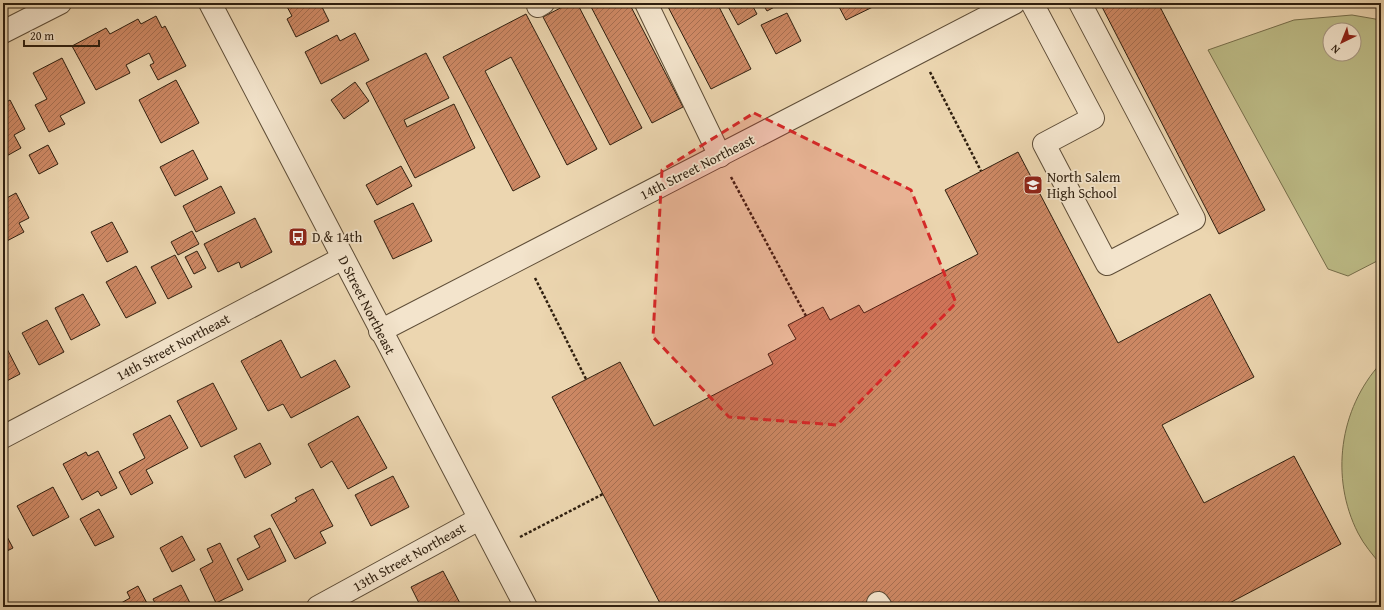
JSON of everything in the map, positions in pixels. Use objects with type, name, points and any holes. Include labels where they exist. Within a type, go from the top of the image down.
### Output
[{"type":"street","points":[[3,32],[60,3]]},
{"type":"street","name":"D Street Northeast","points":[[210,3],[380,331],[526,607]]},
{"type":"street","points":[[646,3],[720,156]]},
{"type":"street","name":"14th Street Northeast","points":[[380,331],[1014,3]]},
{"type":"street","points":[[1032,3],[1094,118],[1044,144],[1107,264],[1194,219],[1080,3]]},
{"type":"street","name":"14th Street Northeast","points":[[3,437],[342,258]]},
{"type":"street","name":"13th Street Northeast","points":[[318,607],[479,519]]},
{"type":"path","points":[[920,52],[981,171]]},
{"type":"path","points":[[720,156],[806,316]]},
{"type":"path","points":[[524,256],[586,380]]},
{"type":"path","points":[[520,536],[603,494]]},
{"type":"highlighted area","points":[[754,113],[911,190],[956,303],[837,425],[729,417],[653,337],[662,170]]},
{"type":"shaded area","points":[[1352,15],[1381,20],[1381,259],[1348,276],[1328,269],[1208,50],[1294,20]]},
{"type":"shaded area","points":[[1381,363],[1381,565],[1360,537],[1349,512],[1344,490],[1342,467],[1343,445],[1348,423],[1356,401],[1367,381]]},
{"type":"building","points":[[285,3],[320,3],[329,21],[296,37],[287,19],[292,16]]},
{"type":"building","points":[[570,3],[577,3],[642,128],[610,145],[543,17]]},
{"type":"building","points":[[589,3],[629,3],[683,107],[652,123]]},
{"type":"building","points":[[666,3],[717,3],[751,69],[711,89]]},
{"type":"building","points":[[726,3],[751,3],[757,14],[738,25]]},
{"type":"building","points":[[762,3],[782,3],[767,11]]},
{"type":"building","points":[[837,3],[881,3],[846,20]]},
{"type":"building","points":[[1100,3],[1158,3],[1265,210],[1219,234]]},
{"type":"building","points":[[787,13],[801,41],[776,54],[761,25]]},
{"type":"building","points":[[526,14],[597,149],[567,165],[511,57],[485,71],[540,177],[513,191],[443,57]]},
{"type":"building","points":[[156,16],[162,28],[165,26],[186,66],[158,80],[150,65],[154,63],[149,53],[126,65],[130,73],[96,90],[72,46],[106,28],[110,34],[138,19],[141,24]]},
{"type":"building","points":[[355,33],[369,60],[321,84],[305,52],[337,35],[340,41]]},
{"type":"building","points":[[426,53],[449,98],[404,120],[407,127],[454,104],[475,148],[415,178],[366,83]]},
{"type":"building","points":[[62,58],[85,103],[60,116],[65,124],[49,132],[35,105],[47,99],[33,73]]},
{"type":"building","points":[[176,80],[199,123],[161,143],[139,100]]},
{"type":"building","points":[[355,82],[369,101],[344,119],[331,100]]},
{"type":"building","points":[[10,100],[25,129],[14,135],[21,148],[3,158],[3,104]]},
{"type":"building","points":[[48,145],[58,164],[39,174],[29,155]]},
{"type":"building","points":[[193,150],[208,179],[175,196],[160,167]]},
{"type":"building","points":[[1018,152],[1118,343],[1210,294],[1254,377],[1162,425],[1204,503],[1294,456],[1341,544],[1222,607],[662,607],[552,397],[620,362],[654,426],[773,364],[768,354],[796,339],[788,325],[823,307],[830,320],[859,305],[864,313],[978,254],[945,190]]},
{"type":"building","points":[[401,166],[412,186],[377,205],[366,185]]},
{"type":"building","points":[[221,186],[235,213],[196,232],[183,206]]},
{"type":"building","points":[[16,193],[29,218],[19,223],[24,232],[3,243],[3,200]]},
{"type":"building","points":[[413,203],[432,241],[393,259],[374,221]]},
{"type":"building","points":[[255,218],[272,252],[241,268],[239,262],[218,272],[204,244]]},
{"type":"building","points":[[112,222],[128,252],[107,262],[91,232]]},
{"type":"building","points":[[192,231],[199,244],[178,255],[171,242]]},
{"type":"building","points":[[197,251],[206,268],[194,274],[185,257]]},
{"type":"building","points":[[175,255],[192,287],[168,299],[151,267]]},
{"type":"building","points":[[136,266],[156,303],[126,318],[106,282]]},
{"type":"building","points":[[83,294],[100,325],[71,340],[55,308]]},
{"type":"building","points":[[47,320],[64,352],[39,365],[22,333]]},
{"type":"building","points":[[281,340],[301,378],[335,360],[350,387],[291,418],[283,404],[268,411],[241,361]]},
{"type":"building","points":[[3,341],[20,374],[3,383]]},
{"type":"building","points":[[213,383],[237,429],[201,447],[177,401]]},
{"type":"building","points":[[170,415],[188,448],[146,470],[153,483],[131,495],[119,472],[145,458],[133,434]]},
{"type":"building","points":[[358,416],[387,468],[348,489],[332,461],[321,468],[308,444]]},
{"type":"building","points":[[260,443],[271,464],[245,478],[234,456]]},
{"type":"building","points":[[98,451],[117,488],[101,496],[98,491],[82,500],[63,464],[86,452],[88,456]]},
{"type":"building","points":[[393,476],[409,507],[371,526],[355,495]]},
{"type":"building","points":[[53,487],[69,517],[33,536],[17,506]]},
{"type":"building","points":[[313,489],[333,526],[320,532],[326,543],[295,559],[271,515],[297,501],[295,498]]},
{"type":"building","points":[[99,509],[114,537],[95,546],[80,519]]},
{"type":"building","points":[[270,528],[286,561],[248,580],[237,559],[260,547],[254,536]]},
{"type":"building","points":[[3,529],[13,548],[3,553]]},
{"type":"building","points":[[182,536],[195,560],[172,572],[160,548]]},
{"type":"building","points":[[220,543],[243,590],[216,603],[200,569],[213,562],[207,549]]},
{"type":"building","points":[[443,571],[462,607],[421,607],[411,587]]},
{"type":"building","points":[[181,585],[192,607],[157,607],[153,599]]},
{"type":"building","points":[[138,586],[149,607],[114,607],[130,598],[127,592]]},
{"type":"place","name":"North Salem High School","points":[[1033,185]]},
{"type":"place","name":"D & 14th","points":[[298,237]]}]
